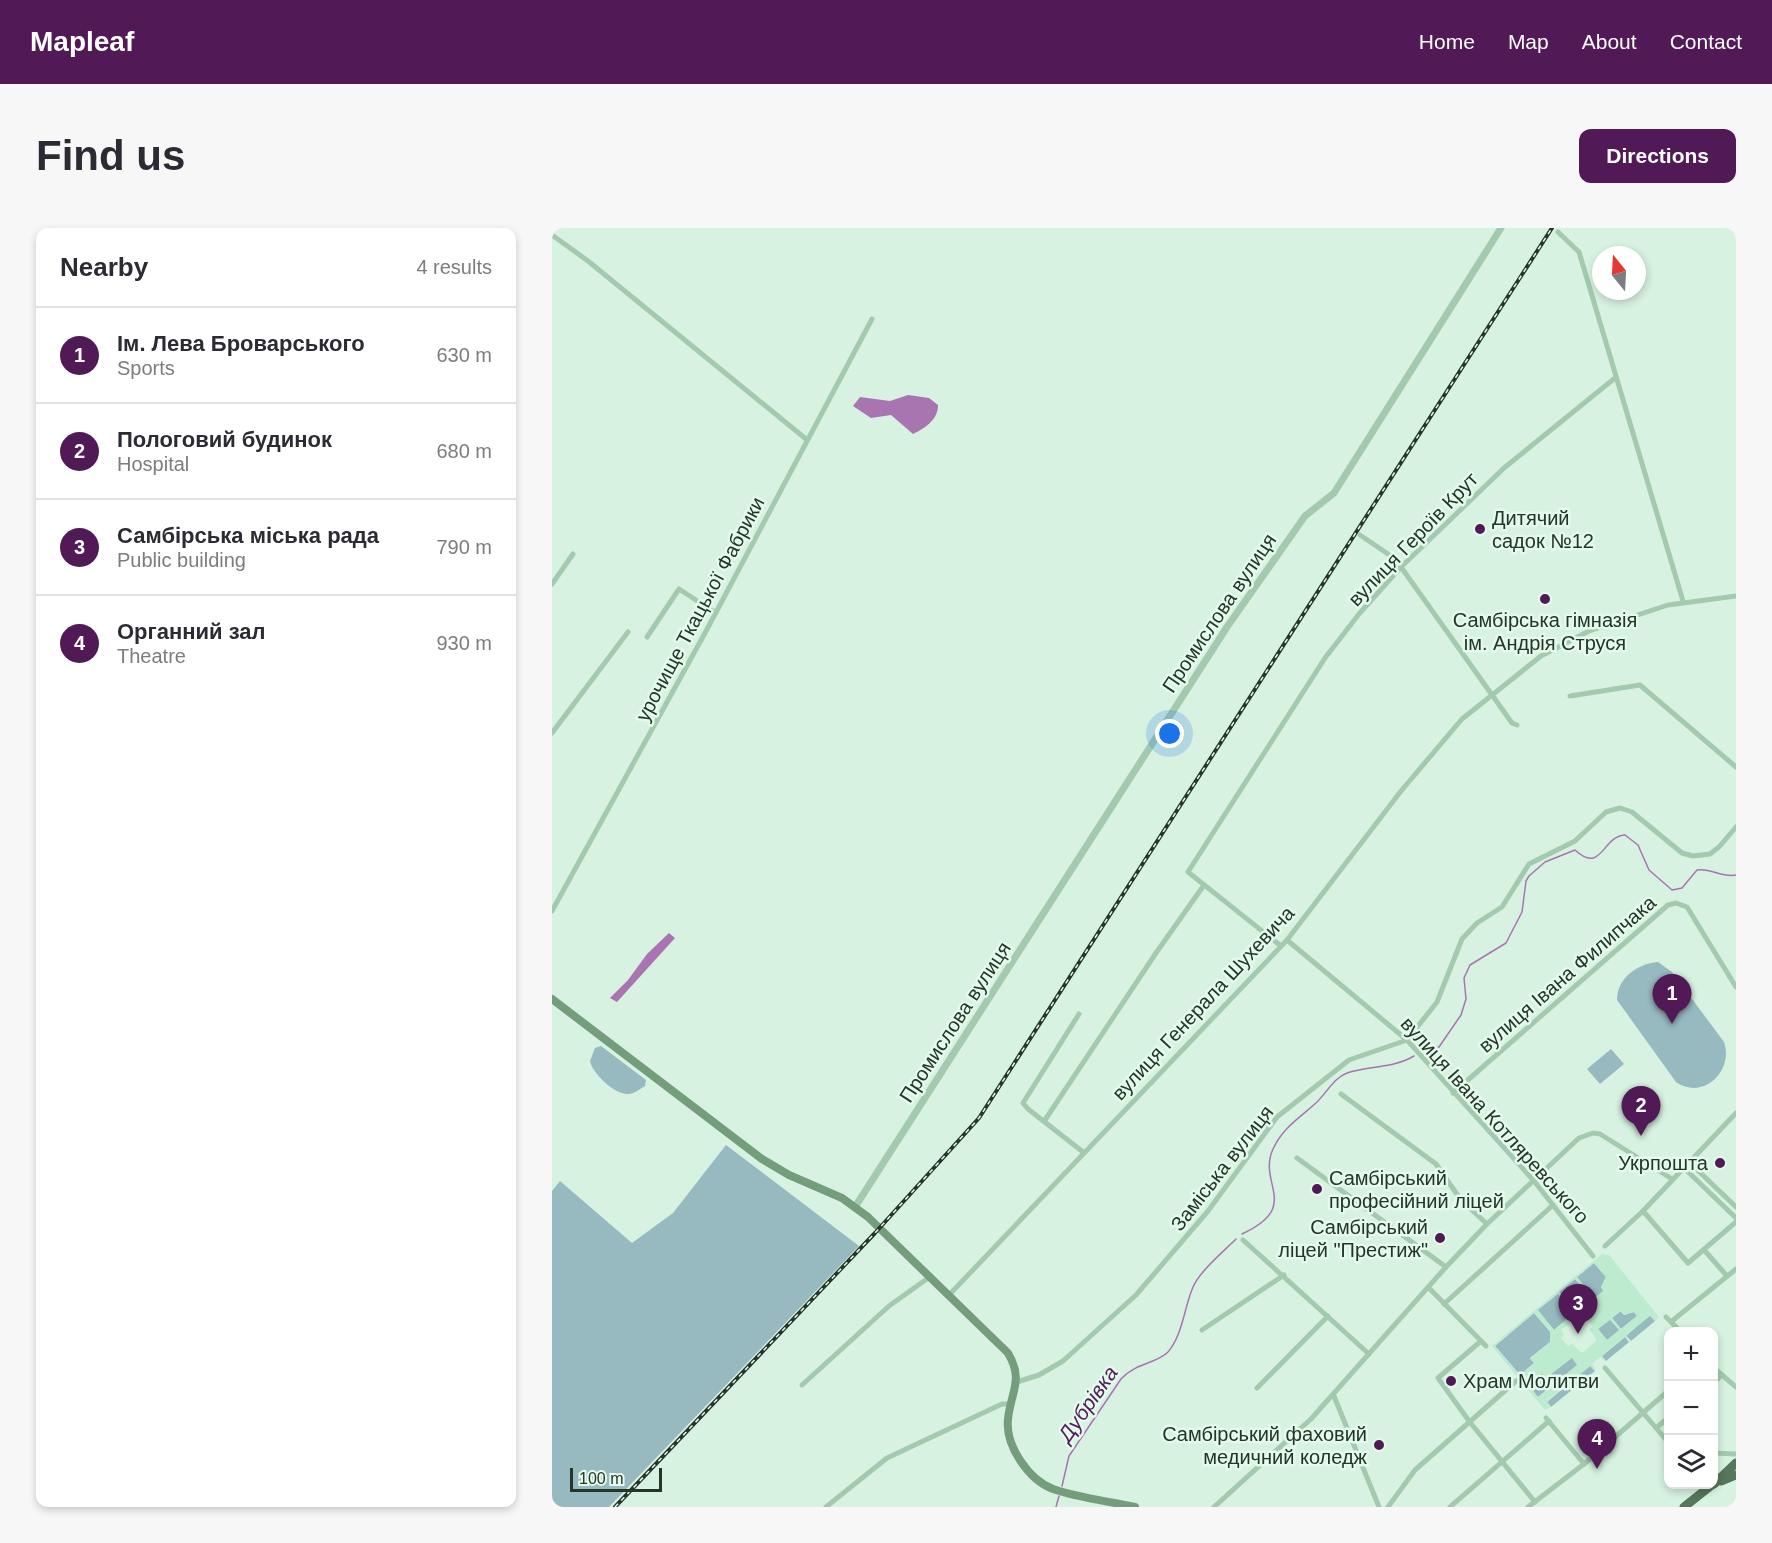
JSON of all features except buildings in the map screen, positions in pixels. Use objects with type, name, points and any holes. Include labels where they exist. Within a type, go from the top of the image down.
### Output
[{"type":"main road","points":[[552,999],[762,1159],[855,1207],[868,1217],[950,1294],[1008,1353],[1016,1367],[1017,1382],[1008,1420],[1013,1446],[1025,1465],[1044,1484],[1053,1489],[1135,1507]]},
{"type":"main road","points":[[1718,1479],[1736,1463]]},
{"type":"main road","points":[[1718,1482],[1736,1475]]},
{"type":"main road","points":[[1684,1507],[1707,1489]]},
{"type":"street","name":"Промислова вулиця","points":[[855,1207],[1227,627],[1305,516],[1334,493],[1501,228]]},
{"type":"street","points":[[1557,232],[1579,252],[1683,602]]},
{"type":"street","points":[[552,236],[588,261],[806,439]]},
{"type":"street","name":"урочище Ткацької Фабрики","points":[[552,911],[716,613],[806,439],[872,319]]},
{"type":"street","name":"вулиця Героїв Крут","points":[[1204,885],[1188,872],[1325,658],[1359,614],[1401,567],[1504,468],[1615,378]]},
{"type":"street","points":[[1360,535],[1391,556],[1401,567],[1490,696],[1512,723],[1517,725]]},
{"type":"street","points":[[552,584],[573,554]]},
{"type":"street","points":[[646,637],[679,589],[716,613]]},
{"type":"street","name":"вулиця Генерала Шухевича","points":[[950,1294],[1287,940],[1447,734],[1541,656],[1589,631],[1683,602],[1736,596]]},
{"type":"street","points":[[552,733],[628,632]]},
{"type":"street","points":[[1570,696],[1640,686],[1736,767]]},
{"type":"street","points":[[1407,1040],[1437,1002],[1462,939],[1468,930],[1502,907],[1529,864],[1575,841],[1606,812],[1620,808],[1632,812],[1682,853],[1693,856],[1703,856],[1719,848],[1736,827]]},
{"type":"street","points":[[1045,1120],[1156,952],[1204,885],[1281,946]]},
{"type":"street","name":"вулиця Івана Филипчака","points":[[1454,1093],[1668,905],[1676,903],[1687,908],[1736,987]]},
{"type":"street","name":"вулиця Івана Котляревського","points":[[1287,940],[1407,1040],[1534,1181],[1593,1256]]},
{"type":"street","points":[[1079,1014],[1023,1100],[1028,1109],[1045,1120],[1083,1152]]},
{"type":"street","name":"Заміська вулиця","points":[[1017,1382],[1039,1375],[1063,1361],[1136,1295],[1208,1211],[1277,1117],[1349,1060],[1407,1040]]},
{"type":"street","points":[[1341,1094],[1436,1164],[1461,1200],[1488,1224]]},
{"type":"street","points":[[1605,1246],[1643,1211],[1736,1113]]},
{"type":"street","points":[[1214,1507],[1334,1396],[1446,1267],[1579,1138],[1593,1133],[1625,1148],[1672,1179]]},
{"type":"street","points":[[1297,1158],[1446,1267]]},
{"type":"street","points":[[1689,1162],[1736,1207]]},
{"type":"street","points":[[1643,1211],[1685,1261],[1692,1262],[1736,1220],[1683,1167]]},
{"type":"street","points":[[1444,1304],[1553,1205]]},
{"type":"street","points":[[1243,1240],[1369,1354]]},
{"type":"street","points":[[1705,1251],[1727,1276]]},
{"type":"street","points":[[1676,1327],[1669,1319],[1736,1269]]},
{"type":"street","points":[[1202,1330],[1284,1275]]},
{"type":"street","points":[[802,1385],[889,1306],[930,1276]]},
{"type":"street","points":[[1428,1287],[1484,1343],[1438,1378],[1469,1421],[1535,1502]]},
{"type":"street","points":[[1257,1388],[1328,1316]]},
{"type":"street","points":[[1605,1368],[1664,1437]]},
{"type":"street","points":[[1718,1372],[1736,1387]]},
{"type":"street","points":[[1714,1381],[1722,1375]]},
{"type":"street","points":[[1388,1507],[1415,1470],[1516,1381]]},
{"type":"street","points":[[1528,1507],[1584,1464],[1664,1395]]},
{"type":"street","points":[[1334,1396],[1379,1507]]},
{"type":"street","points":[[826,1507],[887,1458],[1002,1404],[1012,1404]]},
{"type":"street","points":[[1450,1507],[1548,1419],[1584,1464]]},
{"type":"street","points":[[1656,1428],[1664,1421]]},
{"type":"street","points":[[1718,1453],[1736,1454]]},
{"type":"shaded area","points":[[908,395],[929,398],[938,405],[933,419],[913,434],[891,415],[871,418],[853,406],[860,397],[890,401]]},
{"type":"shaded area","points":[[669,933],[675,938],[617,1002],[610,998],[628,980],[647,954]]},
{"type":"shaded area","points":[[1658,962],[1672,972],[1724,1042],[1725,1063],[1714,1080],[1706,1085],[1696,1088],[1686,1087],[1676,1082],[1617,1000],[1620,985],[1624,979],[1636,969]]},
{"type":"shaded area","points":[[601,1046],[646,1080],[645,1086],[628,1094],[617,1091],[605,1082],[590,1061],[595,1048]]},
{"type":"shaded area","points":[[1611,1049],[1624,1064],[1600,1084],[1587,1069]]},
{"type":"shaded area","points":[[726,1145],[859,1246],[609,1507],[552,1507],[552,1191],[560,1181],[632,1243],[673,1213]]},
{"type":"shaded area","points":[[1602,1254],[1609,1255],[1659,1317],[1655,1321],[1650,1316],[1626,1335],[1631,1341],[1625,1337],[1602,1356],[1606,1362],[1600,1357],[1592,1364],[1596,1370],[1590,1366],[1547,1401],[1551,1407],[1545,1410],[1492,1346]],"holes":[[[1594,1263],[1606,1277],[1601,1287],[1603,1291],[1595,1298],[1577,1277]],[[1575,1279],[1593,1299],[1577,1313],[1559,1292]],[[1558,1294],[1574,1313],[1554,1330],[1538,1310]],[[1620,1311],[1624,1315],[1634,1312],[1637,1316],[1621,1329],[1612,1318]],[[1534,1313],[1550,1332],[1550,1342],[1530,1359],[1534,1363],[1520,1375],[1495,1346]],[[1578,1316],[1582,1320],[1586,1318],[1593,1326],[1589,1329],[1597,1340],[1582,1353],[1572,1344],[1568,1346],[1561,1338],[1564,1335],[1561,1330]],[[1610,1320],[1619,1330],[1607,1340],[1598,1329]],[[1572,1358],[1577,1365],[1538,1397],[1528,1385],[1542,1373],[1546,1378]]]},
{"type":"shaded area","points":[[1594,1263],[1606,1277],[1601,1287],[1604,1291],[1594,1298],[1577,1277]]},
{"type":"shaded area","points":[[1575,1279],[1593,1299],[1576,1313],[1559,1292]]},
{"type":"shaded area","points":[[1558,1293],[1574,1313],[1554,1330],[1537,1310]]},
{"type":"shaded area","points":[[1621,1311],[1624,1315],[1634,1312],[1637,1316],[1621,1329],[1612,1318]]},
{"type":"shaded area","points":[[1534,1313],[1551,1332],[1550,1342],[1530,1358],[1534,1363],[1520,1375],[1495,1346]]},
{"type":"shaded area","points":[[1650,1315],[1655,1321],[1631,1341],[1626,1336]]},
{"type":"shaded area","points":[[1610,1319],[1620,1330],[1607,1340],[1598,1329]]},
{"type":"shaded area","points":[[1625,1337],[1629,1342],[1606,1361],[1602,1356]]},
{"type":"shaded area","points":[[1572,1357],[1578,1365],[1538,1397],[1528,1385],[1542,1373],[1546,1378]]},
{"type":"shaded area","points":[[1590,1366],[1595,1371],[1551,1407],[1547,1402]]},
{"type":"waterway","name":"Дубрівка","points":[[1423,1051],[1439,1047],[1461,1015],[1466,999],[1464,978],[1470,965],[1506,943],[1522,912],[1526,881],[1545,862],[1575,850],[1584,857],[1597,857],[1611,841],[1625,835],[1638,845],[1649,870],[1672,890],[1682,888],[1697,870],[1736,875]]},
{"type":"waterway","name":"Дубрівка","points":[[1242,1234],[1260,1224],[1270,1214],[1274,1204],[1270,1162],[1273,1149],[1287,1128],[1317,1102],[1342,1075],[1398,1063],[1414,1056]]},
{"type":"waterway","name":"Дубрівка","points":[[1062,1486],[1069,1456],[1121,1379],[1133,1369],[1158,1359],[1168,1352],[1177,1337],[1196,1281],[1236,1239]]},
{"type":"waterway","name":"Дубрівка","points":[[1056,1507],[1059,1496]]},
{"type":"railway","points":[[615,1507],[875,1233],[979,1118],[1552,228]]},
{"type":"place","name":"Дитячий садок №12","points":[[1480,529]]},
{"type":"place","name":"Самбірська гімназія ім. Андрія Струся","points":[[1545,599]]},
{"type":"place","name":"Ім. Лева Броварського","points":[[1672,1024]]},
{"type":"place","name":"Пологовий будинок","points":[[1641,1136]]},
{"type":"place","name":"Укрпошта","points":[[1720,1163]]},
{"type":"place","name":"Самбірський професійний ліцей","points":[[1317,1189]]},
{"type":"place","name":"Самбірський ліцей \"Престиж\"","points":[[1440,1238]]},
{"type":"place","name":"Самбірська міська рада","points":[[1578,1334]]},
{"type":"place","name":"Храм Молитви","points":[[1451,1381]]},
{"type":"place","name":"Самбірський фаховий медичний коледж","points":[[1379,1445]]},
{"type":"place","name":"Органний зал","points":[[1597,1469]]}]
